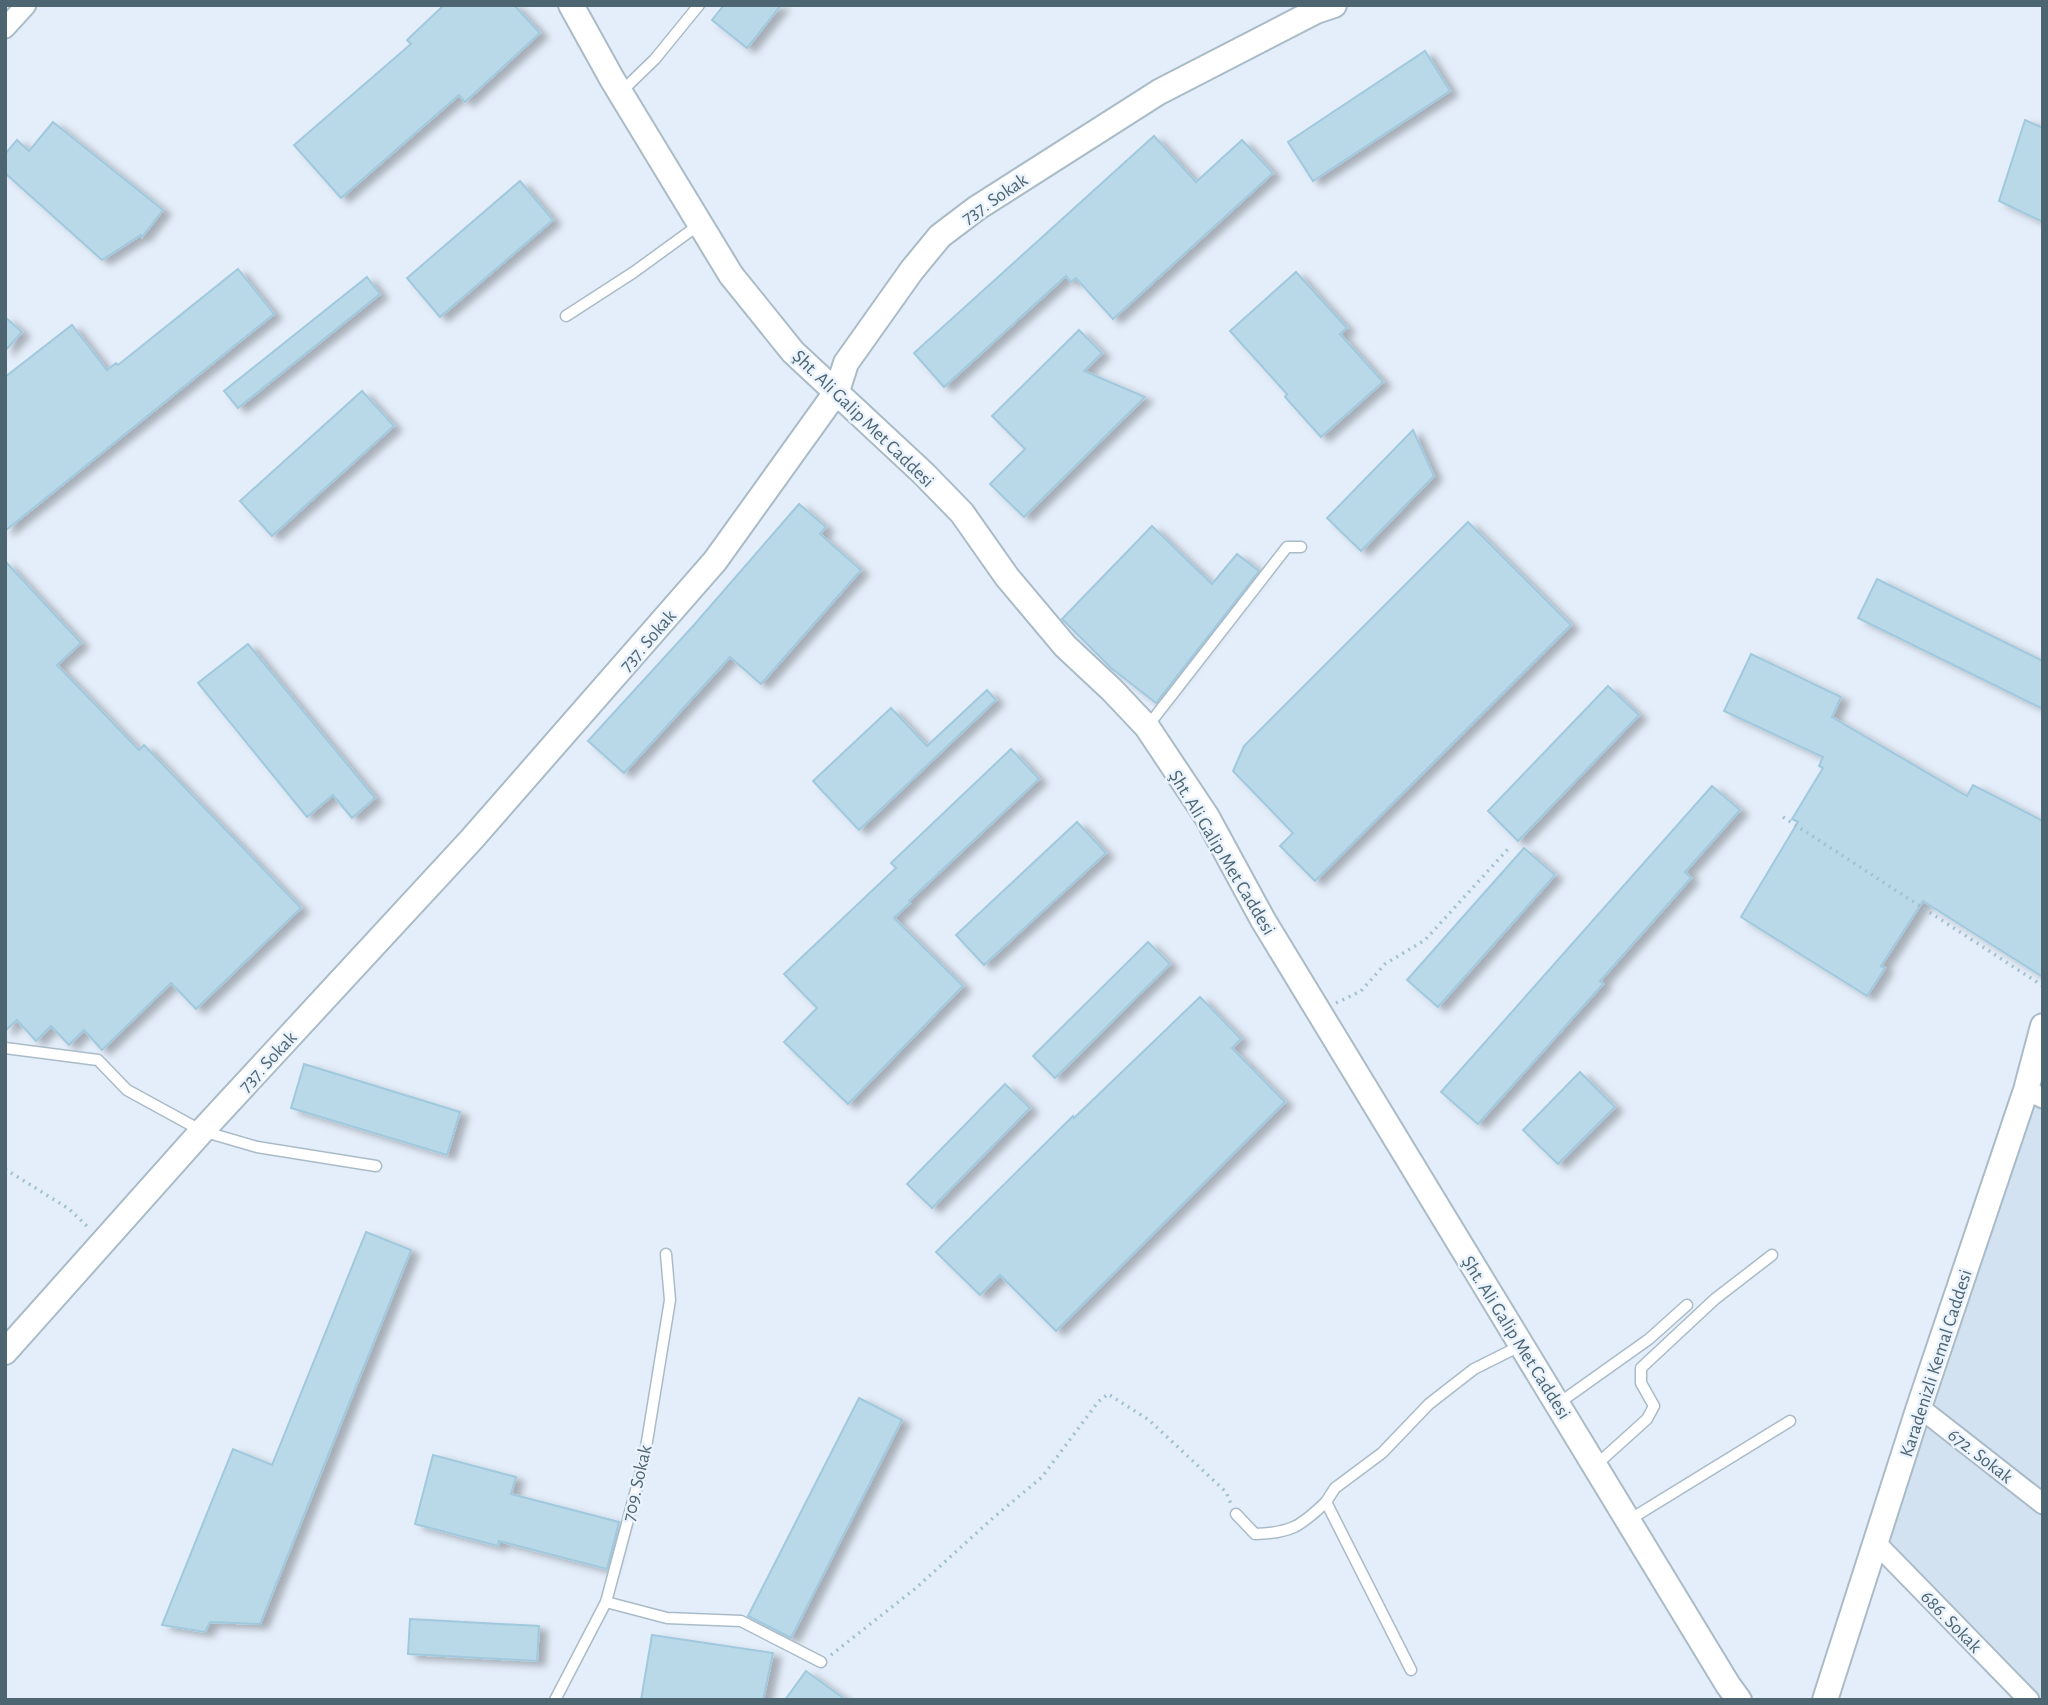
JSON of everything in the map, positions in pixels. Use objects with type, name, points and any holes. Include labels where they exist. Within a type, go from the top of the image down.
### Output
[{"type":"street","points":[[5,28],[26,5]]},
{"type":"street","name":"Şht. Ali Galip Met Caddesi","points":[[572,5],[620,93],[731,275],[793,352],[962,513],[1007,577],[1065,646],[1147,727],[1207,817],[1263,920],[1318,1012],[1739,1700]]},
{"type":"street","name":"737. Sokak","points":[[5,1352],[202,1131],[471,840],[715,561],[836,391],[846,363],[912,270],[940,236],[977,208],[1159,92],[1316,11],[1334,5]]},
{"type":"street","name":"Karadenizli Kemal Caddesi","points":[[1825,1700],[1919,1407],[2035,1094],[2043,1026]]},
{"type":"street","name":"672. Sokak","points":[[1919,1407],[2043,1504]]},
{"type":"street","name":"686. Sokak","points":[[1876,1543],[2029,1700]]},
{"type":"lane","points":[[620,93],[655,60],[699,5]]},
{"type":"lane","points":[[566,316],[701,224]]},
{"type":"lane","points":[[1147,727],[1287,547],[1301,547]]},
{"type":"lane","points":[[5,1048],[98,1060],[127,1090],[202,1131],[257,1146],[376,1166]]},
{"type":"lane","name":"709. Sokak","points":[[555,1700],[606,1602],[644,1460],[670,1300],[666,1254]]},
{"type":"lane","points":[[1596,1465],[1647,1419],[1654,1405],[1642,1384],[1642,1368],[1715,1299],[1772,1255]]},
{"type":"lane","points":[[1558,1404],[1649,1339],[1687,1305]]},
{"type":"lane","points":[[1236,1514],[1255,1534],[1275,1533],[1302,1524],[1326,1502],[1335,1488],[1382,1453],[1429,1404],[1474,1368],[1522,1345]]},
{"type":"lane","points":[[1629,1520],[1790,1421]]},
{"type":"lane","points":[[1326,1502],[1411,1670]]},
{"type":"lane","points":[[606,1602],[667,1618],[741,1621],[821,1662]]},
{"type":"path","points":[[1783,817],[2043,986]]},
{"type":"path","points":[[1318,1012],[1361,991],[1385,964],[1425,940],[1508,849]]},
{"type":"path","points":[[5,1168],[69,1209],[104,1242]]},
{"type":"path","points":[[821,1662],[916,1588],[1042,1477],[1098,1402],[1108,1394],[1149,1420],[1226,1492],[1236,1514]]},
{"type":"shaded area","points":[[2043,1026],[2043,1700],[2027,1700],[1876,1543]]},
{"type":"building","points":[[444,5],[514,5],[540,33],[465,102],[459,95],[341,198],[294,145],[411,44],[407,40]]},
{"type":"building","points":[[724,5],[781,5],[747,48],[712,20]]},
{"type":"building","points":[[1425,51],[1450,91],[1313,181],[1288,142]]},
{"type":"building","points":[[2025,120],[2043,128],[2043,222],[1999,201]]},
{"type":"building","points":[[53,122],[163,210],[142,237],[141,235],[102,260],[5,173],[5,154],[17,140],[29,151]]},
{"type":"building","points":[[1154,136],[1196,182],[1242,140],[1273,173],[1113,319],[1076,278],[1071,282],[1066,276],[944,387],[914,353]]},
{"type":"building","points":[[520,181],[553,220],[440,317],[407,278]]},
{"type":"building","points":[[238,269],[274,314],[5,531],[5,377],[72,325],[107,370],[116,363],[118,365]]},
{"type":"building","points":[[1296,272],[1347,328],[1340,334],[1383,382],[1321,437],[1285,397],[1287,394],[1230,331]]},
{"type":"building","points":[[367,277],[380,294],[238,408],[224,391]]},
{"type":"building","points":[[5,317],[22,332],[5,351]]},
{"type":"building","points":[[1079,330],[1102,353],[1084,371],[1145,397],[1024,517],[990,484],[1025,449],[992,416]]},
{"type":"building","points":[[362,391],[394,426],[272,536],[240,501]]},
{"type":"building","points":[[1413,430],[1434,476],[1361,551],[1327,518]]},
{"type":"building","points":[[799,504],[826,527],[820,534],[861,570],[761,684],[730,657],[624,773],[588,741]]},
{"type":"building","points":[[1468,522],[1571,625],[1315,881],[1280,846],[1293,833],[1233,771],[1244,746]]},
{"type":"building","points":[[1152,526],[1212,584],[1237,554],[1259,571],[1156,703],[1111,668],[1062,619]]},
{"type":"building","points":[[5,561],[81,643],[57,665],[139,750],[144,745],[301,908],[196,1009],[171,983],[102,1050],[84,1030],[69,1045],[51,1026],[36,1041],[17,1020],[5,1031]]},
{"type":"building","points":[[1877,579],[2043,661],[2043,709],[1858,618]]},
{"type":"building","points":[[248,644],[375,798],[352,818],[333,795],[307,817],[198,683]]},
{"type":"building","points":[[1751,654],[1841,697],[1832,717],[1967,796],[1973,785],[2043,821],[2043,977],[1923,901],[1881,966],[1885,968],[1867,996],[1741,917],[1798,822],[1792,819],[1823,768],[1819,766],[1823,757],[1724,711]]},
{"type":"building","points":[[1608,686],[1639,715],[1518,841],[1488,811]]},
{"type":"building","points":[[987,690],[996,700],[859,830],[813,781],[891,708],[927,746]]},
{"type":"building","points":[[1011,749],[1039,779],[894,918],[963,986],[848,1104],[784,1042],[817,1008],[784,974],[896,868],[891,863]]},
{"type":"building","points":[[1712,786],[1740,810],[1685,872],[1691,878],[1600,981],[1603,984],[1478,1124],[1441,1092]]},
{"type":"building","points":[[1077,822],[1106,853],[984,965],[956,935]]},
{"type":"building","points":[[1524,848],[1555,875],[1438,1007],[1407,980]]},
{"type":"building","points":[[1148,942],[1170,964],[1055,1078],[1033,1056]]},
{"type":"building","points":[[1200,997],[1241,1039],[1232,1048],[1285,1102],[1056,1331],[1000,1275],[980,1295],[936,1252],[1073,1116],[1074,1118]]},
{"type":"building","points":[[304,1064],[460,1112],[447,1155],[291,1108]]},
{"type":"building","points":[[1580,1072],[1615,1107],[1558,1164],[1523,1130]]},
{"type":"building","points":[[1005,1084],[1030,1108],[932,1208],[907,1184]]},
{"type":"building","points":[[366,1232],[411,1250],[260,1624],[210,1622],[205,1632],[162,1625],[233,1449],[272,1465]]},
{"type":"building","points":[[859,1398],[902,1420],[791,1638],[748,1616]]},
{"type":"building","points":[[433,1455],[516,1477],[511,1494],[619,1522],[607,1569],[499,1541],[498,1546],[415,1524]]},
{"type":"building","points":[[410,1619],[539,1626],[537,1661],[408,1654]]},
{"type":"building","points":[[652,1635],[773,1653],[763,1700],[641,1700]]},
{"type":"building","points":[[806,1671],[846,1700],[785,1700]]}]
